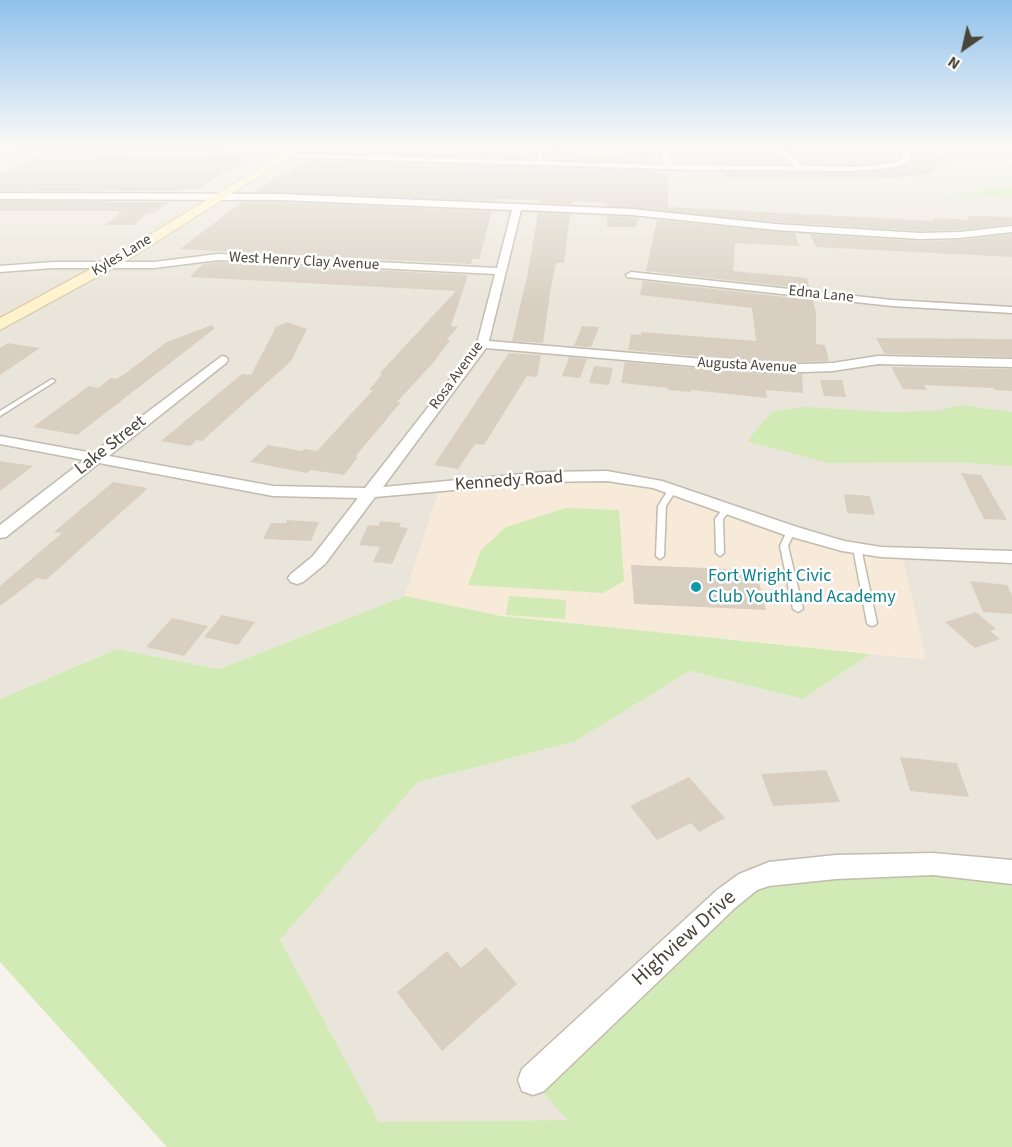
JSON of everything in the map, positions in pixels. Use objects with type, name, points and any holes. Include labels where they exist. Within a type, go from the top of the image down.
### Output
[{"type":"main road","name":"Kyles Lane","points":[[0,325],[108,265],[215,199]]},
{"type":"street","points":[[316,199],[670,214],[776,227],[920,236],[960,235],[1012,229]]},
{"type":"street","name":"Rosa Avenue","points":[[297,578],[319,560],[482,344],[517,207]]},
{"type":"street","name":"West Henry Clay Avenue","points":[[0,269],[53,265],[154,265],[218,257],[501,271]]},
{"type":"street","name":"Edna Lane","points":[[631,274],[892,303],[1012,309]]},
{"type":"street","name":"Augusta Avenue","points":[[482,344],[775,369],[833,368],[878,360],[1012,363]]},
{"type":"street","name":"Lake Street","points":[[0,533],[222,360]]},
{"type":"street","name":"Kennedy Road","points":[[0,440],[273,491],[369,493],[544,477],[607,476],[641,480],[673,489],[791,531],[857,548],[881,552],[1012,556]]},
{"type":"street","name":"Highview Drive","points":[[533,1080],[726,899],[759,878],[769,874],[836,867],[933,864],[1012,872]]},
{"type":"lane","points":[[0,414],[52,381]]},
{"type":"lane","points":[[660,556],[662,506],[673,489]]},
{"type":"lane","points":[[720,553],[718,519],[728,508]]},
{"type":"lane","points":[[791,531],[784,546],[798,609]]},
{"type":"lane","points":[[857,548],[872,623]]},
{"type":"shaded area","points":[[0,199],[1012,199],[1012,872],[533,1080],[568,1120],[379,1123],[280,940],[418,782],[574,742],[690,671],[803,699],[871,654],[925,659],[440,487],[405,596],[219,669],[117,649],[0,699]]},
{"type":"shaded area","points":[[641,480],[791,531],[902,553],[926,659],[501,616],[405,596],[440,487],[499,481]]},
{"type":"green space","points":[[961,405],[1012,412],[1012,466],[954,462],[828,463],[747,441],[772,412],[805,407],[886,412],[937,411]]},
{"type":"green space","points":[[566,508],[619,510],[624,581],[603,593],[468,585],[481,550],[506,527]]},
{"type":"green space","points":[[405,596],[501,616],[871,654],[803,699],[690,671],[574,742],[418,782],[280,940],[379,1122],[567,1120],[533,1080],[769,874],[1012,872],[1012,1147],[167,1147],[0,962],[0,699],[117,649],[219,669]]},
{"type":"green space","points":[[509,596],[566,600],[565,619],[506,615]]},
{"type":"building","points":[[429,199],[668,199],[668,207],[935,221],[933,218],[971,220],[967,216],[1012,217],[1012,224],[960,230],[920,231],[776,222],[607,206],[607,203],[572,201],[572,204],[540,203],[541,200],[495,199],[495,201]]},
{"type":"building","points":[[0,201],[169,202],[154,213],[147,213],[134,225],[106,225],[122,211],[0,211]]},
{"type":"building","points":[[242,202],[492,211],[479,259],[472,259],[471,264],[180,249]]},
{"type":"building","points":[[538,213],[570,214],[564,263],[556,263],[543,343],[512,341],[528,272]]},
{"type":"building","points":[[607,216],[639,218],[636,227],[607,227]]},
{"type":"building","points":[[657,220],[795,233],[799,246],[735,243],[733,271],[807,278],[810,289],[646,271]]},
{"type":"building","points":[[810,234],[920,241],[960,240],[1012,234],[1012,257],[816,247]]},
{"type":"building","points":[[218,262],[468,275],[451,326],[458,327],[447,339],[450,340],[433,363],[397,402],[401,402],[355,457],[358,457],[344,475],[311,470],[307,473],[250,462],[268,445],[302,451],[305,449],[317,451],[373,390],[369,390],[382,374],[380,373],[456,291],[190,277],[203,264]]},
{"type":"building","points":[[643,281],[813,300],[816,313],[816,344],[825,345],[829,361],[775,363],[628,350],[631,334],[641,335],[641,332],[756,341],[752,308],[640,295]]},
{"type":"building","points":[[287,322],[307,329],[291,361],[202,441],[197,440],[190,446],[161,441],[242,374],[251,375],[276,327]]},
{"type":"building","points":[[212,325],[214,329],[77,435],[33,427],[89,386],[98,388],[111,378],[116,379],[126,373],[167,342]]},
{"type":"building","points":[[582,326],[599,327],[591,347],[574,346]]},
{"type":"building","points":[[876,338],[1012,339],[1012,357],[885,354]]},
{"type":"building","points":[[8,343],[40,348],[0,375],[0,348]]},
{"type":"building","points":[[509,353],[541,355],[537,377],[527,376],[484,445],[475,444],[458,469],[434,465]]},
{"type":"building","points":[[569,357],[587,359],[580,378],[562,376]]},
{"type":"building","points":[[625,362],[775,375],[802,374],[803,393],[766,390],[767,398],[691,390],[691,392],[668,390],[668,388],[621,383]]},
{"type":"building","points":[[594,366],[613,368],[609,385],[589,383]]},
{"type":"building","points":[[891,367],[1012,369],[1012,391],[924,385],[927,390],[903,389]]},
{"type":"building","points":[[820,380],[842,380],[846,397],[824,396]]},
{"type":"building","points":[[0,461],[33,466],[0,491]]},
{"type":"building","points":[[961,473],[981,475],[1007,520],[984,519]]},
{"type":"building","points":[[113,482],[148,488],[46,580],[37,578],[0,606],[0,586],[62,533],[54,532]]},
{"type":"building","points":[[844,494],[870,496],[875,515],[847,513]]},
{"type":"building","points":[[287,520],[319,522],[311,541],[263,539],[271,523],[286,523]]},
{"type":"building","points":[[381,521],[401,523],[399,527],[408,528],[392,564],[373,562],[380,547],[359,545],[368,525],[378,526]]},
{"type":"building","name":"Fort Wright Civic Club Youthland Academy","points":[[631,565],[756,570],[766,610],[634,604]]},
{"type":"building","points":[[970,581],[1007,585],[1012,595],[1012,614],[983,612]]},
{"type":"building","points":[[976,612],[996,629],[990,631],[1000,639],[975,648],[945,622]]},
{"type":"building","points":[[222,615],[255,622],[238,645],[204,637]]},
{"type":"building","points":[[172,618],[208,626],[184,656],[146,647]]},
{"type":"building","points":[[900,757],[957,763],[969,797],[910,791]]},
{"type":"building","points":[[826,770],[840,802],[773,806],[761,774]]},
{"type":"building","points":[[689,777],[725,818],[699,832],[691,823],[657,840],[630,806]]},
{"type":"building","points":[[486,947],[517,984],[442,1051],[397,992],[447,951],[461,968]]},
{"type":"place","name":"Fort Wright Civic Club Youthland Academy","points":[[696,587]]}]
